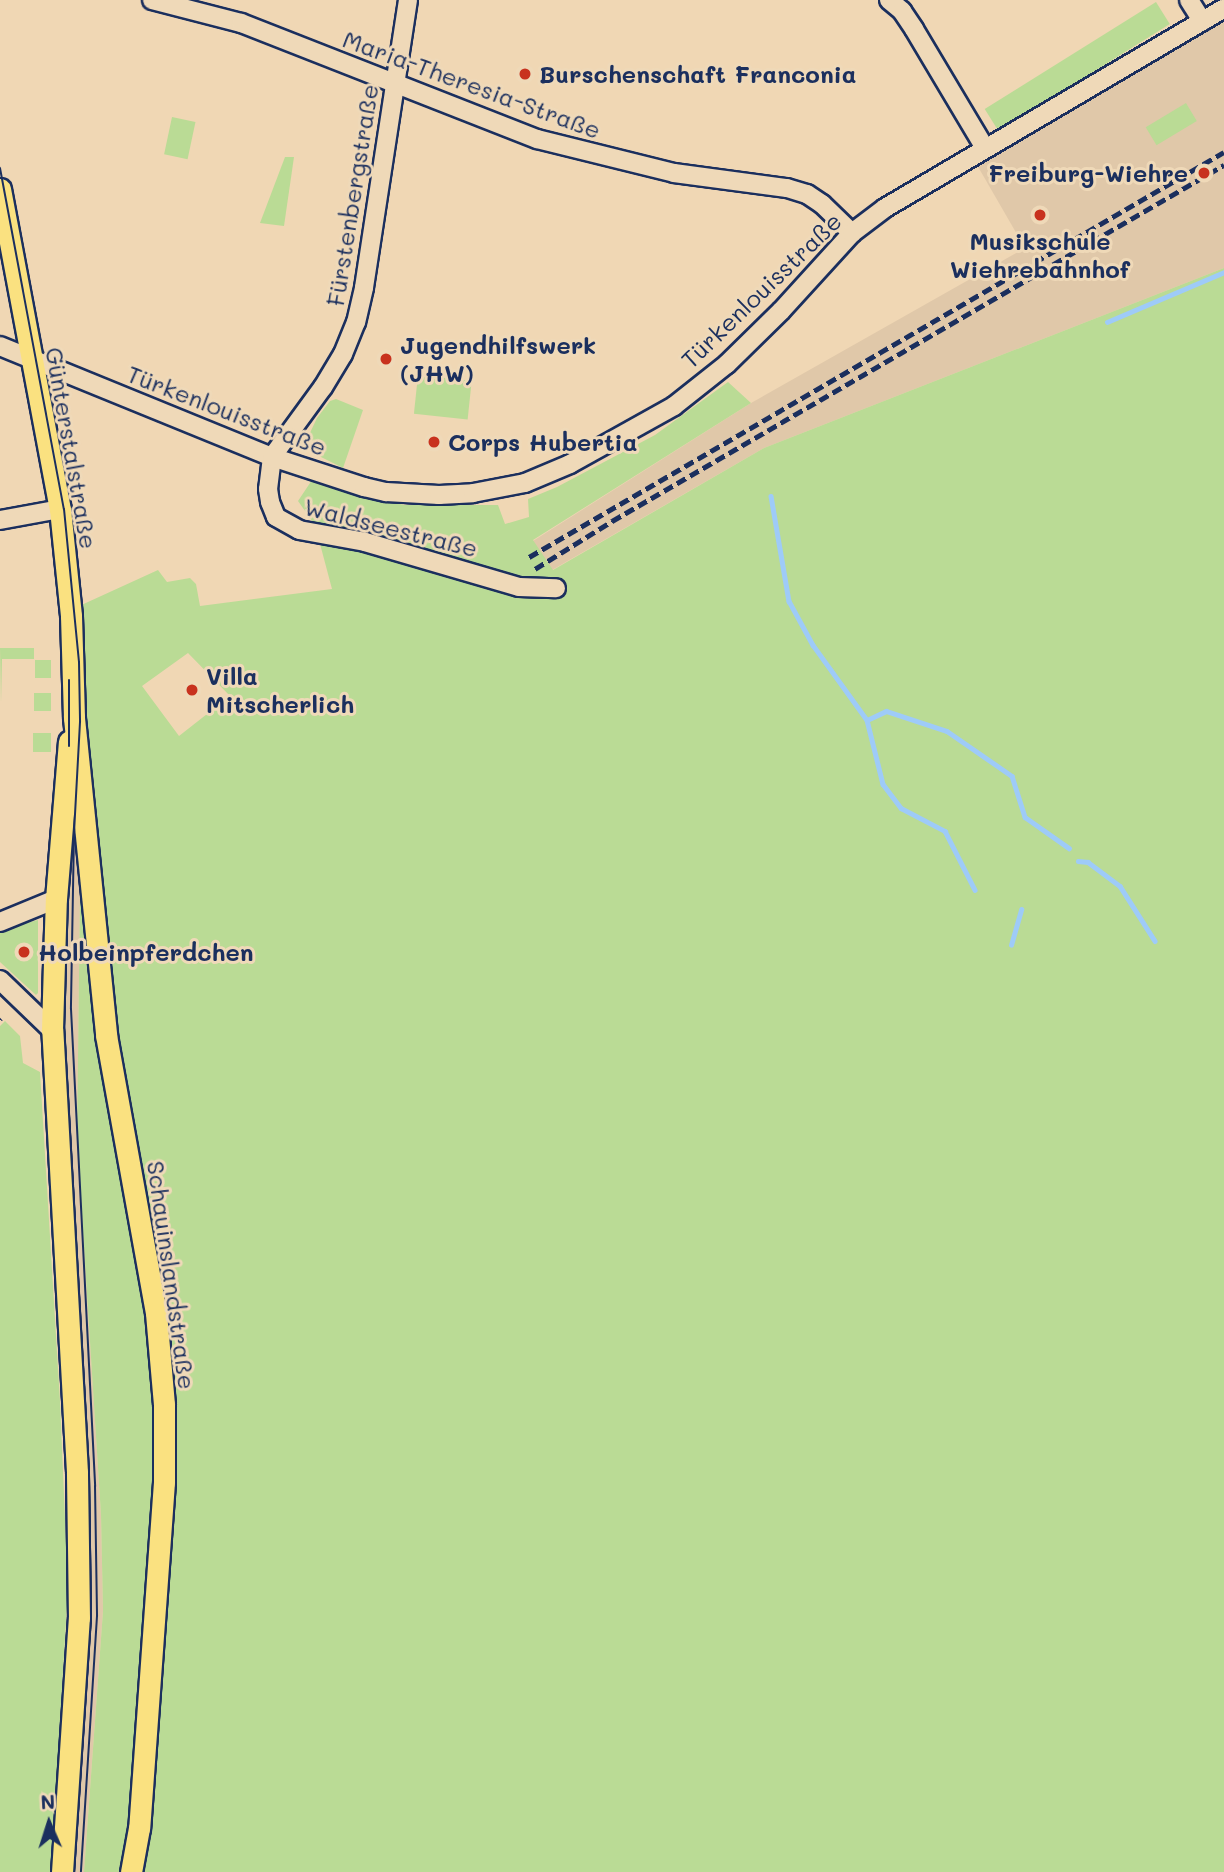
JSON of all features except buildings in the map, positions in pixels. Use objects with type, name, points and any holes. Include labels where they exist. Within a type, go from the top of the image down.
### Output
[{"type":"main road","name":"Günterstalstraße","points":[[0,189],[29,358],[60,509],[71,615],[74,718],[85,813]]},
{"type":"main road","name":"Günterstalstraße","points":[[52,1030],[56,899],[69,740],[74,718]]},
{"type":"main road","name":"Schauinslandstraße","points":[[85,813],[106,1035],[156,1312],[166,1424],[139,1828],[131,1872]]},
{"type":"main road","points":[[52,1030],[79,1544],[76,1687],[62,1872]]},
{"type":"street","name":"Maria-Theresia-Straße","points":[[152,0],[241,23],[537,139],[674,173],[787,188],[807,194],[822,204],[852,233]]},
{"type":"street","name":"Fürstenbergstraße","points":[[272,457],[323,387],[343,354],[356,321],[365,288],[408,0]]},
{"type":"street","points":[[889,0],[902,11],[914,29],[985,148]]},
{"type":"street","points":[[1189,0],[1202,20]]},
{"type":"street","name":"Türkenlouisstraße","points":[[0,346],[272,457],[364,487],[408,494],[473,494],[525,483],[548,474],[674,406],[727,364],[781,311],[852,233],[906,194],[1224,8]]},
{"type":"street","name":"Waldseestraße","points":[[272,457],[268,489],[270,502],[276,517],[286,525],[299,530],[365,541],[519,587],[556,588]]},
{"type":"street","points":[[0,520],[60,509]]},
{"type":"street","points":[[0,922],[56,899]]},
{"type":"street","points":[[0,981],[52,1030]]},
{"type":"shaded area","points":[[1224,19],[1224,268],[764,448],[552,570],[533,541],[751,403],[1025,248],[977,165]]},
{"type":"shaded area","points":[[78,770],[81,814],[77,1137],[101,1515],[103,1611],[84,1872],[70,1872],[79,1745],[61,1129],[59,922]]},
{"type":"green space","points":[[1156,2],[1170,24],[998,131],[985,109]]},
{"type":"green space","points":[[1186,103],[1197,121],[1157,145],[1146,127]]},
{"type":"green space","points":[[172,117],[195,122],[188,159],[164,154]]},
{"type":"green space","points":[[285,157],[294,157],[284,226],[260,223]]},
{"type":"green space","points":[[1224,268],[1224,1872],[84,1872],[103,1611],[101,1515],[77,1137],[81,814],[77,607],[158,570],[167,582],[190,578],[196,584],[200,606],[332,589],[315,525],[298,501],[312,480],[404,505],[498,505],[505,524],[529,517],[528,499],[557,487],[655,435],[728,382],[751,403],[533,540],[553,570],[764,448]],"holes":[[[188,653],[230,696],[179,736],[142,686]]]},
{"type":"green space","points":[[418,375],[472,381],[468,419],[414,414]]},
{"type":"green space","points":[[336,399],[363,410],[343,468],[313,453],[308,446],[308,437],[317,418],[330,401]]},
{"type":"green space","points":[[0,648],[34,648],[34,659],[2,659],[1,703]]},
{"type":"green space","points":[[35,660],[51,660],[51,678],[35,678]]},
{"type":"green space","points":[[34,693],[51,693],[51,711],[34,711]]},
{"type":"green space","points":[[33,733],[51,733],[51,752],[33,752]]},
{"type":"green space","points":[[38,920],[36,995],[0,962],[0,930]]},
{"type":"green space","points":[[5,1021],[20,1036],[23,1063],[40,1072],[60,1401],[68,1589],[51,1872],[0,1872],[0,1026]]},
{"type":"waterway","points":[[1107,322],[1224,272]]},
{"type":"waterway","points":[[771,496],[789,601],[813,645],[867,720],[883,784],[901,808],[945,831],[975,890]]},
{"type":"waterway","points":[[867,720],[886,711],[947,731],[1012,776],[1025,817],[1069,848]]},
{"type":"waterway","points":[[1078,861],[1088,862],[1120,886],[1155,941]]},
{"type":"waterway","points":[[1011,945],[1021,909]]},
{"type":"tram line","points":[[0,168],[64,509],[79,662],[80,722],[74,832],[71,1009],[95,1486],[97,1616],[81,1872]]},
{"type":"tram line","points":[[69,680],[69,746]]},
{"type":"railway","points":[[529,557],[1224,152]]},
{"type":"railway","points":[[535,569],[612,521],[1224,165]]},
{"type":"place","name":"Burschenschaft Franconia","points":[[525,74]]},
{"type":"place","name":"Freiburg-Wiehre","points":[[1204,173]]},
{"type":"place","name":"Musikschule Wiehrebahnhof","points":[[1040,215]]},
{"type":"place","name":"Jugendhilfswerk (JHW)","points":[[386,359]]},
{"type":"place","name":"Corps Hubertia","points":[[434,442]]},
{"type":"place","name":"Villa Mitscherlich","points":[[192,690]]},
{"type":"place","name":"Holbeinpferdchen","points":[[24,952]]}]
